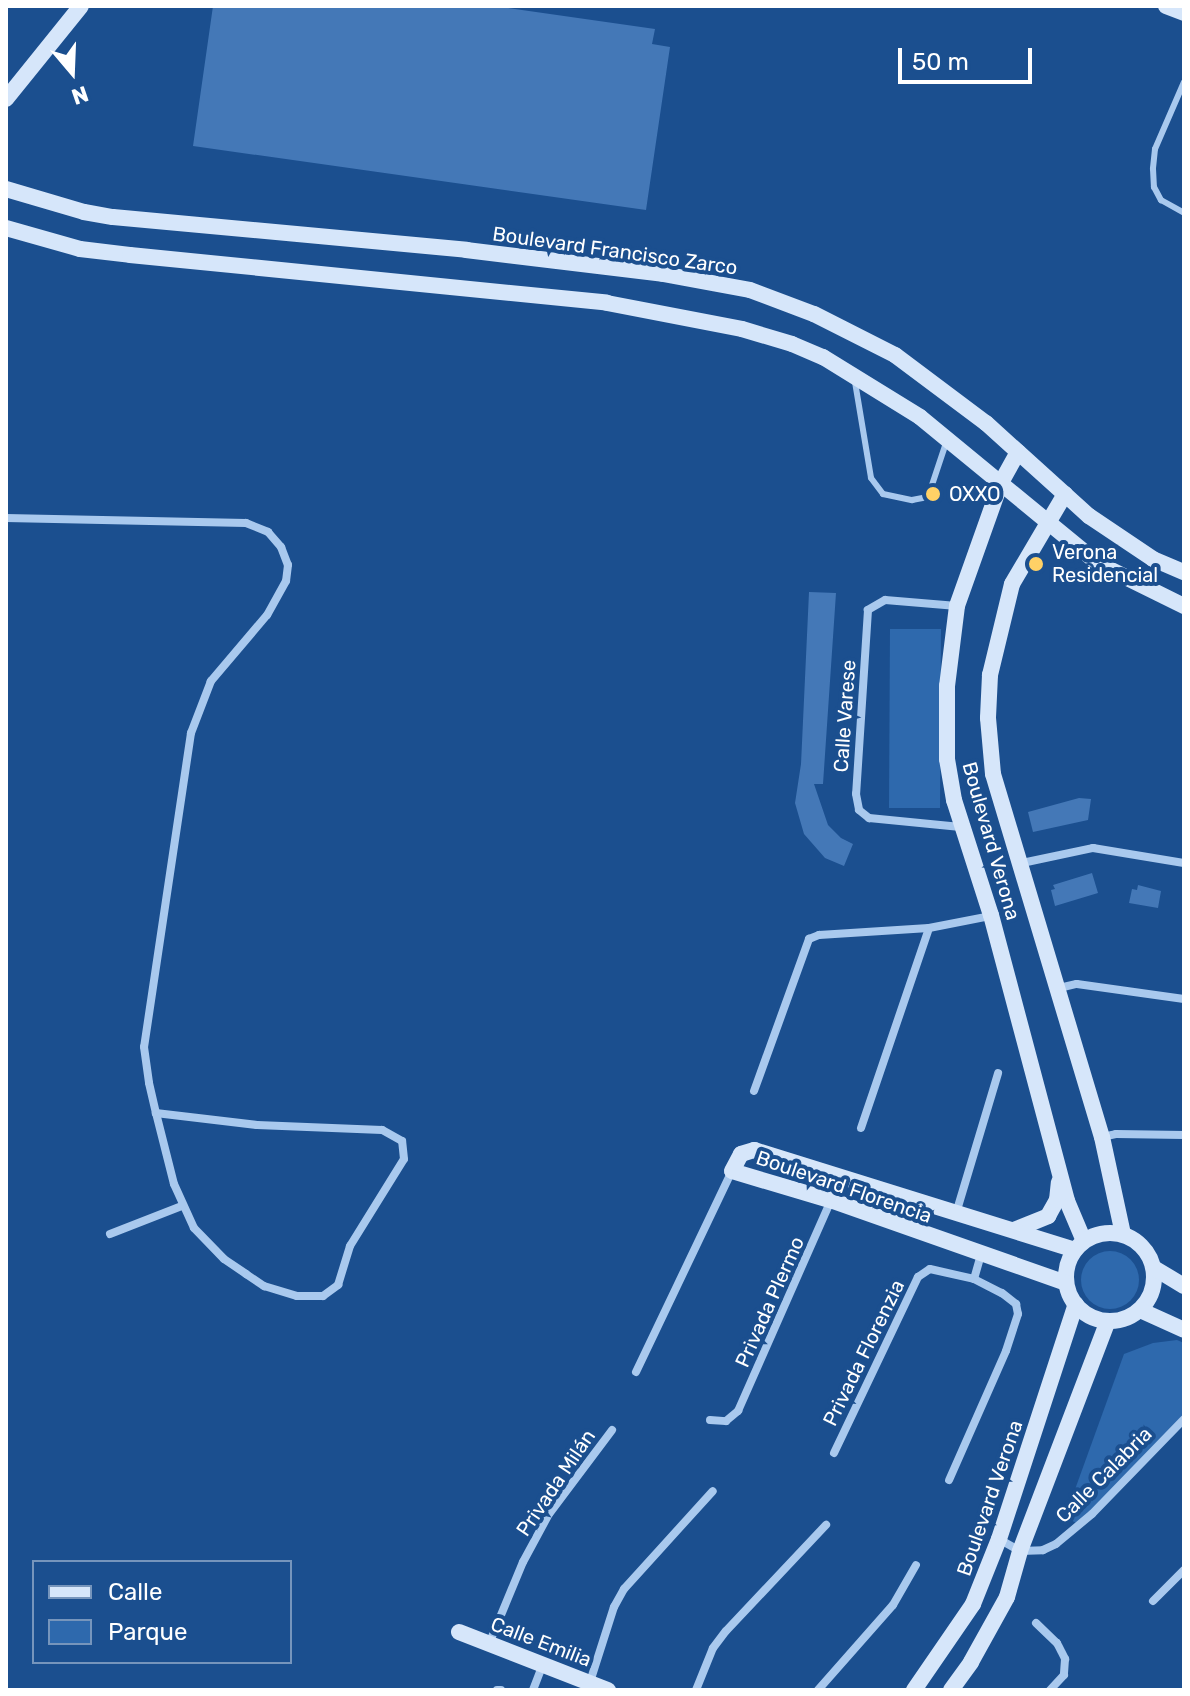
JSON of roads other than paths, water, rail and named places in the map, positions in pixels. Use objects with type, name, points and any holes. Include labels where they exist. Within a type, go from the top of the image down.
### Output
[{"type":"street","points":[[6,99],[81,6]]},
{"type":"street","points":[[1166,6],[1184,13]]},
{"type":"street","name":"Boulevard Francisco Zarco","points":[[6,189],[84,212],[113,217],[466,250],[663,274],[750,290],[814,314],[895,355],[1018,452],[1120,539],[1184,572]]},
{"type":"street","points":[[6,228],[80,249],[607,303],[742,329],[802,348],[853,374],[947,438],[1099,564],[1184,606]]},
{"type":"street","name":"Boulevard Verona","points":[[1018,452],[1000,485],[957,606],[945,722],[947,759],[962,827],[991,915],[1079,1245]]},
{"type":"street","name":"Boulevard Verona","points":[[1065,494],[1012,584],[990,675],[988,718],[993,774],[1102,1137],[1123,1234]]},
{"type":"street","points":[[6,518],[246,523],[268,532],[281,547],[288,565],[286,581],[267,615],[211,681],[191,733],[144,1047],[156,1113],[182,1206],[194,1228],[224,1259],[264,1286],[297,1296],[323,1296],[338,1285],[350,1246],[400,1170],[405,1150],[402,1141],[382,1130],[268,1126],[156,1113]]},
{"type":"street","name":"Calle Varese","points":[[957,606],[885,600],[868,610],[856,794],[859,810],[869,818],[962,827]]},
{"type":"street","points":[[1022,863],[1093,848],[1184,863]]},
{"type":"street","points":[[754,1091],[809,939],[819,935],[929,928],[991,915]]},
{"type":"street","points":[[861,1128],[929,928]]},
{"type":"street","points":[[1059,988],[1077,984],[1184,999]]},
{"type":"street","points":[[957,1210],[998,1073]]},
{"type":"street","points":[[1102,1137],[1116,1134],[1184,1135]]},
{"type":"street","name":"Boulevard Florencia","points":[[1066,1283],[833,1201],[732,1171],[741,1154],[754,1150],[1014,1230],[1079,1245]]},
{"type":"street","points":[[636,1372],[732,1171]]},
{"type":"street","name":"Privada Plermo","points":[[710,1420],[726,1421],[738,1411],[842,1176]]},
{"type":"street","points":[[1014,1230],[1048,1216],[1057,1200],[1060,1177]]},
{"type":"street","points":[[110,1234],[182,1206]]},
{"type":"street","points":[[1123,1234],[1137,1241],[1148,1252],[1155,1283],[1150,1298],[1140,1310],[1125,1319],[1108,1321],[1085,1313],[1076,1304],[1066,1283],[1069,1261],[1079,1245],[1096,1235],[1123,1234]]},
{"type":"street","points":[[974,1279],[981,1255]]},
{"type":"street","points":[[1154,1268],[1184,1286]]},
{"type":"street","name":"Privada Florenzia","points":[[834,1453],[918,1277],[930,1269],[974,1279],[1010,1297],[1016,1304],[1017,1323],[949,1480]]},
{"type":"street","name":"Boulevard Verona","points":[[914,1690],[973,1604],[999,1539],[1076,1304]]},
{"type":"street","points":[[1140,1310],[1184,1330]]},
{"type":"street","points":[[951,1690],[971,1662],[1007,1597],[1020,1551],[1108,1321]]},
{"type":"street","name":"Calle Calabria","points":[[1020,1551],[1043,1550],[1072,1532],[1184,1419]]},
{"type":"street","name":"Privada Milán","points":[[489,1644],[543,1525],[612,1430]]},
{"type":"street","points":[[590,1682],[614,1607],[624,1589],[713,1491]]},
{"type":"street","points":[[696,1690],[713,1648],[726,1631],[826,1525]]},
{"type":"street","points":[[999,1539],[1020,1551]]},
{"type":"street","points":[[818,1690],[893,1605],[916,1565]]},
{"type":"street","points":[[1153,1601],[1184,1570]]},
{"type":"street","points":[[1036,1623],[1057,1643],[1065,1659],[1064,1675],[1050,1690]]},
{"type":"street","name":"Calle Emilia","points":[[459,1632],[608,1690]]},
{"type":"street","points":[[533,1690],[542,1666]]},
{"type":"lane","points":[[1184,82],[1155,149],[1153,169],[1154,187],[1161,200],[1184,213]]},
{"type":"lane","points":[[853,374],[873,484],[883,494],[921,500],[932,491],[947,438]]},
{"type":"place","name":"OXXO","points":[[933,494]]},
{"type":"place","name":"Verona Residencial","points":[[1036,564]]}]
